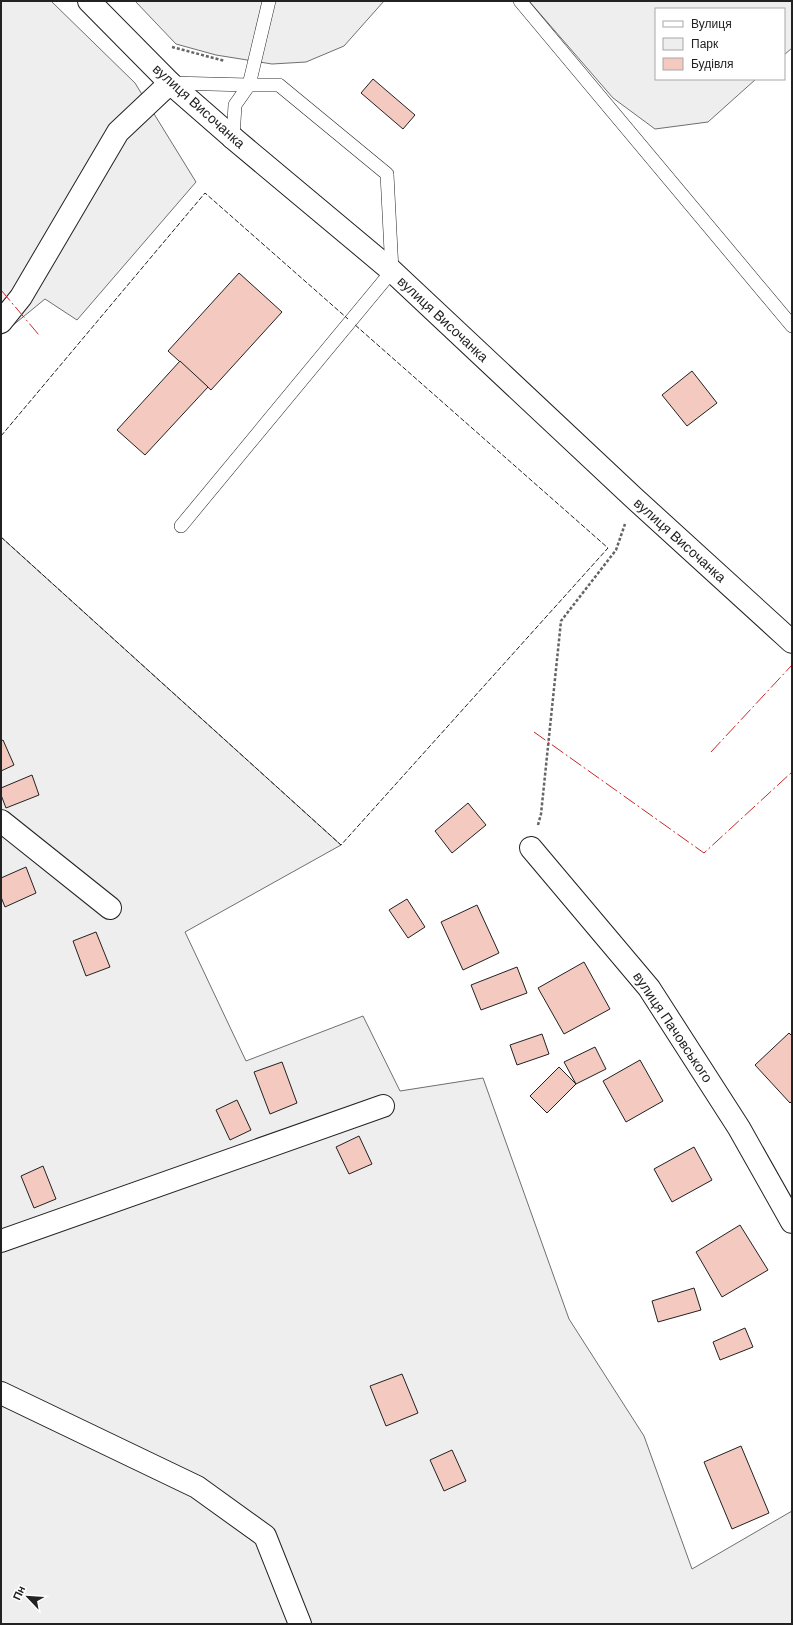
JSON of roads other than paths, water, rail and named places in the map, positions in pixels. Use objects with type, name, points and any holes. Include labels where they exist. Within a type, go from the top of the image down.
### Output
[{"type":"street","name":"вулиця Височанка","points":[[90,1],[170,83],[233,138],[392,271],[634,498],[792,642]]},
{"type":"street","points":[[1,322],[21,297],[118,132],[170,83]]},
{"type":"street","points":[[1,821],[110,908]]},
{"type":"street","name":"вулиця Пачовського","points":[[531,848],[649,988],[739,1128],[792,1222]]},
{"type":"street","points":[[1,1240],[382,1106]]},
{"type":"street","points":[[1,1393],[197,1487],[265,1536],[300,1624]]},
{"type":"lane","points":[[233,138],[236,105],[249,85],[269,1]]},
{"type":"lane","points":[[520,1],[792,326]]},
{"type":"lane","points":[[170,83],[279,85],[387,174],[392,271],[181,526]]}]
